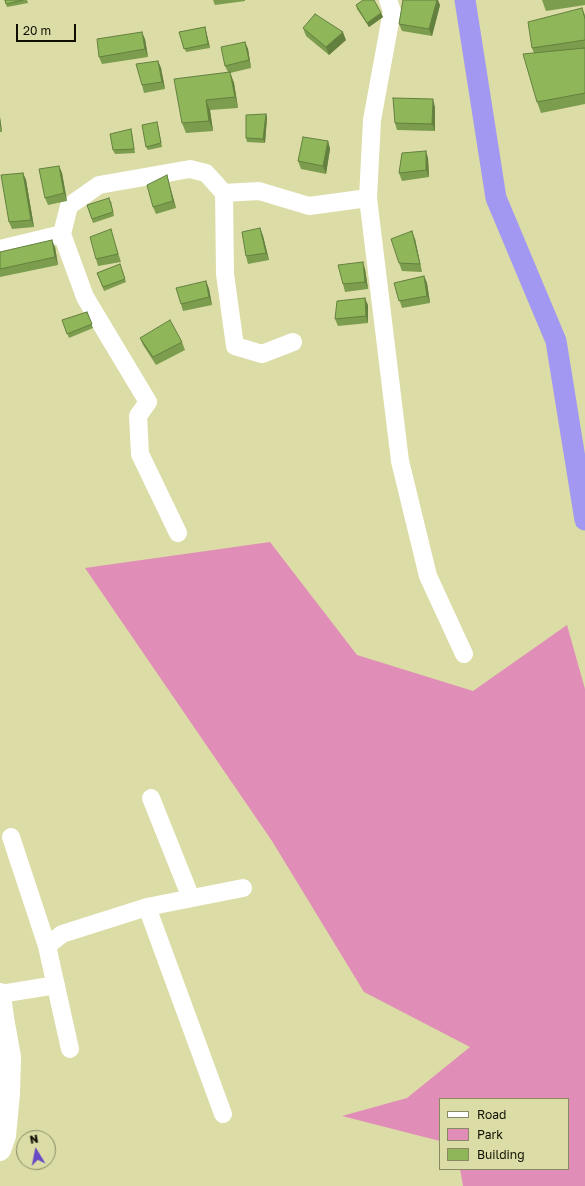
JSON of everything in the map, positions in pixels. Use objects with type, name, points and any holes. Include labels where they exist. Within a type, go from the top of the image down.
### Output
[{"type":"street","points":[[388,0],[392,10],[372,120],[368,198],[400,461],[428,576],[464,654]]},
{"type":"street","points":[[178,533],[140,454],[138,416],[148,402],[85,297],[62,234],[68,206],[99,185],[190,169],[206,173],[224,193],[225,274],[235,346],[262,354],[293,342]]},
{"type":"street","points":[[224,193],[259,191],[309,206],[368,198]]},
{"type":"street","points":[[0,249],[62,234]]},
{"type":"street","points":[[151,798],[191,898]]},
{"type":"street","points":[[11,837],[47,946],[70,1049]]},
{"type":"street","points":[[47,946],[62,934],[147,907],[243,888]]},
{"type":"street","points":[[147,907],[223,1114]]},
{"type":"street","points":[[0,1150],[5,1136],[9,1094],[10,1057],[0,994],[56,985]]},
{"type":"green space","points":[[270,542],[357,655],[473,691],[567,625],[585,689],[585,1186],[463,1186],[460,1170],[569,1170],[569,1098],[439,1098],[439,1141],[342,1116],[407,1098],[470,1047],[364,992],[272,841],[85,568]]},
{"type":"building","points":[[5,0],[23,0],[6,4]]},
{"type":"building","points":[[363,0],[374,0],[381,13],[367,23],[356,5]]},
{"type":"building","points":[[403,0],[437,0],[429,29],[399,24]]},
{"type":"building","points":[[582,8],[585,19],[585,40],[532,48],[528,22]]},
{"type":"building","points":[[315,14],[343,32],[326,47],[303,28]]},
{"type":"building","points":[[205,27],[208,44],[184,49],[179,32]]},
{"type":"building","points":[[142,32],[145,49],[99,57],[97,39]]},
{"type":"building","points":[[245,42],[249,60],[225,66],[221,47]]},
{"type":"building","points":[[585,48],[585,93],[537,102],[523,54]]},
{"type":"building","points":[[158,61],[162,82],[142,85],[136,64]]},
{"type":"building","points":[[230,72],[235,97],[206,100],[209,121],[182,123],[174,79]]},
{"type":"building","points":[[393,98],[433,99],[432,124],[395,123]]},
{"type":"building","points":[[266,114],[263,139],[246,138],[246,115]]},
{"type":"building","points":[[157,122],[161,143],[146,147],[142,125]]},
{"type":"building","points":[[131,129],[134,149],[113,150],[110,134]]},
{"type":"building","points":[[303,137],[328,141],[323,166],[298,161]]},
{"type":"building","points":[[426,151],[426,170],[399,173],[402,153]]},
{"type":"building","points":[[59,166],[64,193],[45,198],[39,169]]},
{"type":"building","points":[[23,173],[31,220],[9,222],[1,175]]},
{"type":"building","points":[[167,175],[173,201],[153,207],[147,185]]},
{"type":"building","points":[[109,198],[113,212],[92,219],[87,205]]},
{"type":"building","points":[[260,228],[266,253],[246,256],[242,232]]},
{"type":"building","points":[[111,229],[118,254],[96,259],[90,237]]},
{"type":"building","points":[[412,231],[420,264],[399,263],[391,239]]},
{"type":"building","points":[[52,240],[55,257],[0,269],[0,252]]},
{"type":"building","points":[[363,262],[365,282],[343,284],[338,265]]},
{"type":"building","points":[[120,264],[125,279],[103,287],[97,273]]},
{"type":"building","points":[[424,276],[427,296],[399,301],[394,283]]},
{"type":"building","points":[[206,281],[209,297],[181,304],[176,288]]},
{"type":"building","points":[[365,298],[366,316],[335,319],[337,301]]},
{"type":"building","points":[[87,312],[92,324],[67,334],[62,320]]},
{"type":"building","points":[[170,320],[182,342],[153,357],[140,338]]},
{"type":"waterway","points":[[465,0],[496,198],[556,341],[585,520]]}]
